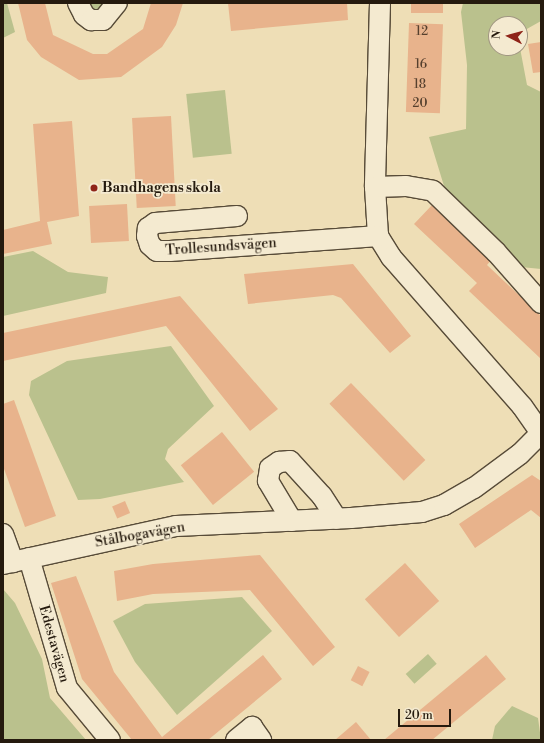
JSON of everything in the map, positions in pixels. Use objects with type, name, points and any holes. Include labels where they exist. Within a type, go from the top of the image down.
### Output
[{"type":"street","points":[[78,3],[84,15],[92,20],[103,20],[117,3]]},
{"type":"street","points":[[380,3],[376,187],[378,236],[391,257],[522,406],[541,433]]},
{"type":"street","points":[[376,187],[406,186],[433,191],[496,252],[541,304]]},
{"type":"street","name":"Trollesundsvägen","points":[[238,216],[155,223],[148,228],[147,236],[150,245],[157,251],[170,251],[378,236]]},
{"type":"street","name":"Stålbogavägen","points":[[15,561],[176,526],[337,519],[422,512],[444,505],[474,488],[520,454],[541,433]]},
{"type":"street","points":[[292,521],[268,481],[270,468],[279,462],[290,461],[322,496],[337,519]]},
{"type":"street","points":[[3,534],[15,561]]},
{"type":"street","name":"Edestavägen","points":[[15,561],[68,688],[110,740]]},
{"type":"street","points":[[236,740],[252,727],[261,740]]},
{"type":"green space","points":[[3,3],[7,3],[15,32],[3,38]]},
{"type":"green space","points":[[82,3],[109,3],[104,9],[89,13]]},
{"type":"green space","points":[[463,3],[541,3],[541,21],[528,28],[528,16],[488,16],[488,56],[522,56],[527,85],[541,92],[541,269],[521,267],[471,224],[444,186],[429,137],[466,129],[467,65],[461,12]]},
{"type":"green space","points":[[225,90],[232,154],[193,158],[186,94]]},
{"type":"green space","points":[[33,251],[68,272],[108,277],[106,293],[3,316],[3,257]]},
{"type":"green space","points":[[171,346],[214,406],[168,449],[165,459],[184,482],[100,499],[78,500],[29,395],[31,381],[67,361]]},
{"type":"green space","points":[[3,589],[15,603],[42,659],[50,698],[86,740],[3,739]]},
{"type":"green space","points":[[242,597],[272,631],[177,715],[135,662],[113,621],[145,604]]},
{"type":"green space","points":[[428,654],[437,664],[414,684],[406,674]]},
{"type":"green space","points":[[512,706],[538,718],[541,740],[492,740],[495,726]]},
{"type":"building","points":[[18,3],[45,3],[53,35],[93,54],[107,54],[143,29],[151,3],[183,3],[176,25],[162,47],[121,77],[79,80],[41,57],[27,40]]},
{"type":"building","points":[[228,3],[347,3],[348,20],[231,31]]},
{"type":"building","points":[[411,3],[443,3],[443,13],[411,13]]},
{"type":"building","points":[[409,23],[443,24],[440,113],[406,112]]},
{"type":"building","points":[[541,42],[541,72],[533,73],[528,44]]},
{"type":"building","points":[[171,116],[176,206],[137,208],[132,118]]},
{"type":"building","points":[[72,121],[79,216],[47,222],[52,244],[3,254],[3,230],[40,221],[33,124]]},
{"type":"building","points":[[127,204],[129,241],[91,243],[89,206]]},
{"type":"building","points":[[433,204],[492,259],[487,265],[541,316],[541,359],[469,291],[477,283],[414,224]]},
{"type":"building","points":[[353,264],[411,336],[390,353],[341,298],[333,295],[248,304],[244,274]]},
{"type":"building","points":[[180,296],[278,409],[250,431],[166,326],[3,361],[3,333]]},
{"type":"building","points":[[351,383],[425,460],[404,481],[329,404]]},
{"type":"building","points":[[14,400],[56,516],[25,527],[3,466],[3,404]]},
{"type":"building","points":[[222,432],[254,472],[213,505],[181,465]]},
{"type":"building","points":[[532,475],[541,481],[541,518],[531,510],[475,548],[459,524]]},
{"type":"building","points":[[125,501],[130,513],[117,518],[112,506]]},
{"type":"building","points":[[260,555],[335,647],[313,666],[250,590],[153,594],[117,601],[114,571],[153,564]]},
{"type":"building","points":[[405,563],[439,601],[399,637],[365,599]]},
{"type":"building","points":[[76,576],[114,672],[162,737],[263,655],[282,679],[208,740],[132,740],[82,679],[51,583]]},
{"type":"building","points":[[486,655],[506,679],[432,740],[384,740]]},
{"type":"building","points":[[358,666],[370,672],[362,686],[351,680]]},
{"type":"building","points":[[356,722],[371,740],[335,740]]},
{"type":"place","name":"Bandhagens skola","points":[[94,188]]}]
